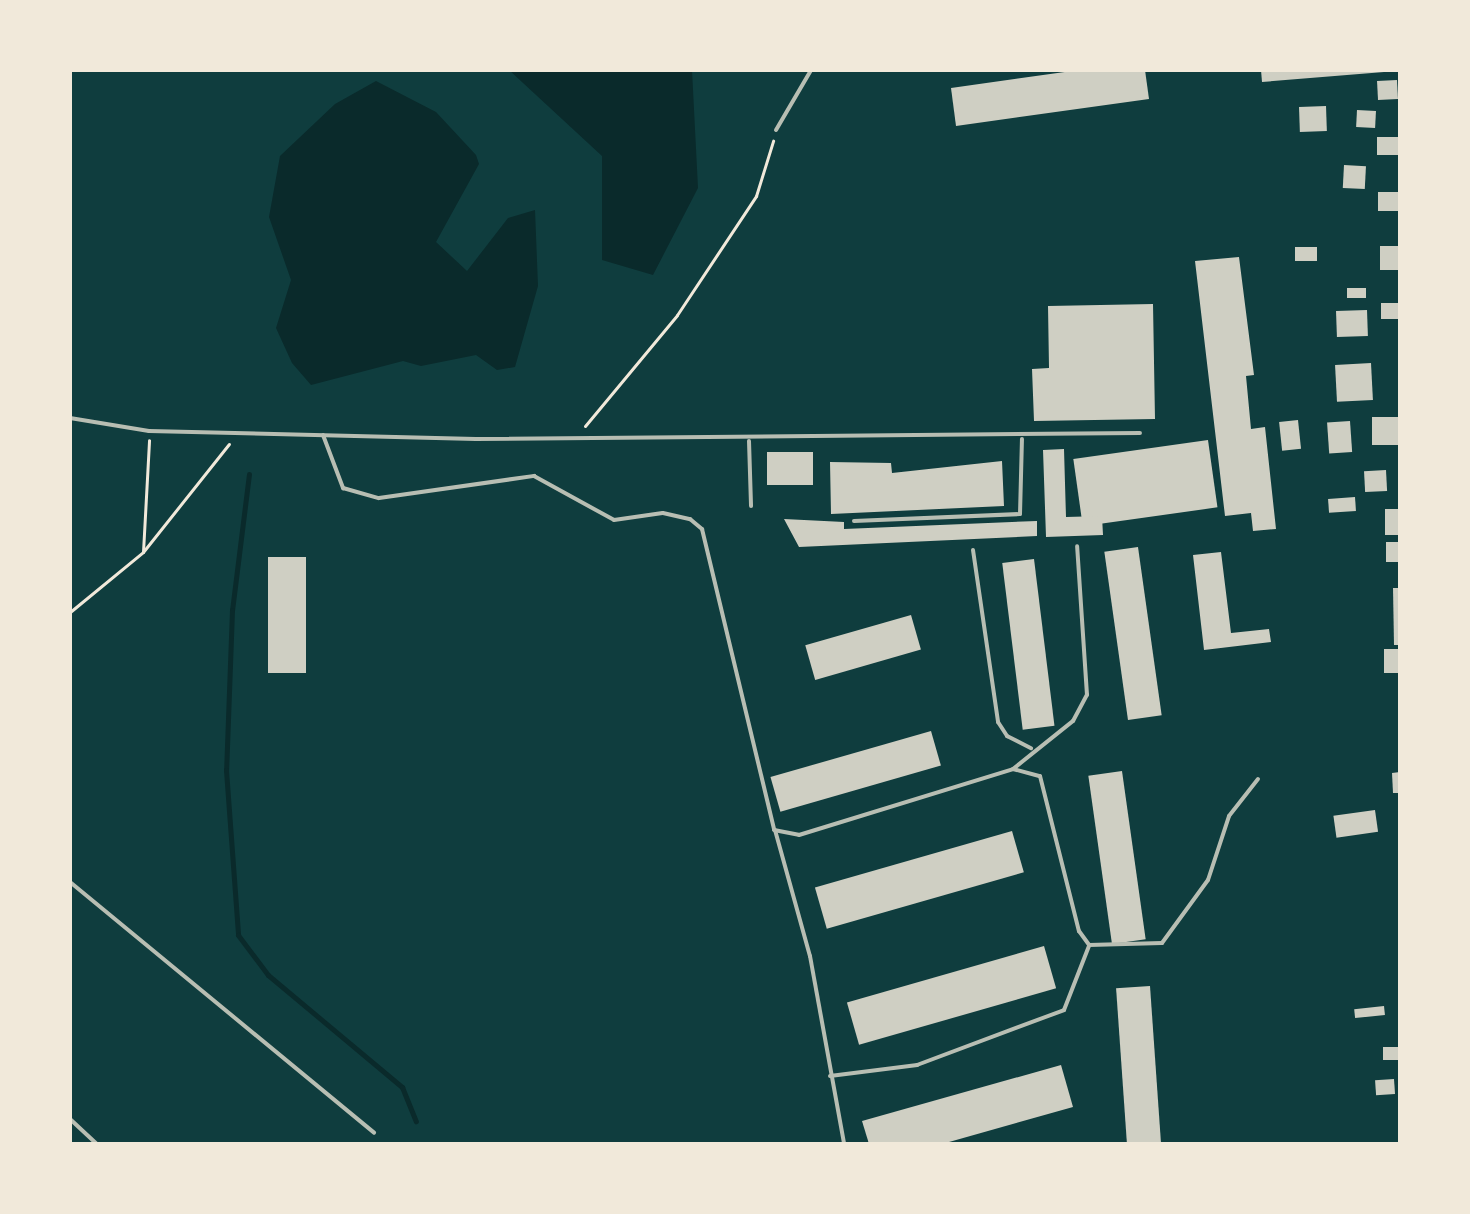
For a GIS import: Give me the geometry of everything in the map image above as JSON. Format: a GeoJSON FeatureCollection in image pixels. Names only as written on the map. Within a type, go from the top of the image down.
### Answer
{"type":"FeatureCollection","features":[{"type":"Feature","properties":{"kind":"lane"},"geometry":{"type":"LineString","coordinates":[[776,130],[811,70]]}},
{"type":"Feature","properties":{"kind":"lane"},"geometry":{"type":"LineString","coordinates":[[70,418],[149,431],[749,441],[1022,439],[1140,433]]}},
{"type":"Feature","properties":{"kind":"lane"},"geometry":{"type":"LineString","coordinates":[[323,435],[343,488],[379,498],[534,476],[614,520],[663,513],[696,524],[774,830],[810,956],[844,1144]]}},
{"type":"Feature","properties":{"kind":"lane"},"geometry":{"type":"LineString","coordinates":[[854,521],[1020,514],[1022,439]]}},
{"type":"Feature","properties":{"kind":"lane"},"geometry":{"type":"LineString","coordinates":[[749,441],[751,506]]}},
{"type":"Feature","properties":{"kind":"lane"},"geometry":{"type":"LineString","coordinates":[[1013,769],[1031,748],[1073,721],[1087,695],[1077,546]]}},
{"type":"Feature","properties":{"kind":"lane"},"geometry":{"type":"LineString","coordinates":[[973,550],[998,722],[1007,736],[1031,748]]}},
{"type":"Feature","properties":{"kind":"lane"},"geometry":{"type":"LineString","coordinates":[[774,830],[799,835],[1013,769],[1040,776],[1079,931],[1089,945]]}},
{"type":"Feature","properties":{"kind":"lane"},"geometry":{"type":"LineString","coordinates":[[1089,945],[1162,943],[1208,880],[1229,816],[1258,779]]}},
{"type":"Feature","properties":{"kind":"lane"},"geometry":{"type":"LineString","coordinates":[[70,882],[374,1133]]}},
{"type":"Feature","properties":{"kind":"lane"},"geometry":{"type":"LineString","coordinates":[[830,1076],[917,1065],[1064,1010],[1089,945]]}},
{"type":"Feature","properties":{"kind":"lane"},"geometry":{"type":"LineString","coordinates":[[70,1119],[97,1144]]}},
{"type":"Feature","properties":{"kind":"path"},"geometry":{"type":"LineString","coordinates":[[575,438],[677,315],[756,196],[776,130]]}},
{"type":"Feature","properties":{"kind":"path"},"geometry":{"type":"LineString","coordinates":[[143,552],[149,431]]}},
{"type":"Feature","properties":{"kind":"path"},"geometry":{"type":"LineString","coordinates":[[70,612],[143,552],[238,433]]}},
{"type":"Feature","properties":{"kind":"water"},"geometry":{"type":"Polygon","coordinates":[[[509,70],[692,70],[698,188],[653,275],[602,260],[602,156],[509,70]]]}},
{"type":"Feature","properties":{"kind":"water"},"geometry":{"type":"Polygon","coordinates":[[[376,81],[436,112],[476,155],[479,164],[436,242],[467,271],[508,218],[535,210],[538,286],[515,367],[497,370],[476,355],[421,366],[403,361],[311,385],[292,363],[276,328],[291,280],[269,217],[280,156],[335,104],[376,81]]]}},
{"type":"Feature","properties":{"kind":"building"},"geometry":{"type":"Polygon","coordinates":[[[1079,70],[1145,70],[1149,99],[956,126],[951,88],[1079,70]]]}},
{"type":"Feature","properties":{"kind":"building"},"geometry":{"type":"Polygon","coordinates":[[[1261,70],[1384,70],[1384,72],[1262,82],[1261,70]]]}},
{"type":"Feature","properties":{"kind":"building"},"geometry":{"type":"Polygon","coordinates":[[[1397,80],[1398,99],[1378,100],[1377,81],[1397,80]]]}},
{"type":"Feature","properties":{"kind":"building"},"geometry":{"type":"Polygon","coordinates":[[[1326,106],[1327,131],[1300,132],[1299,107],[1326,106]]]}},
{"type":"Feature","properties":{"kind":"building"},"geometry":{"type":"Polygon","coordinates":[[[1357,110],[1376,111],[1375,128],[1356,127],[1357,110]]]}},
{"type":"Feature","properties":{"kind":"building"},"geometry":{"type":"Polygon","coordinates":[[[1377,137],[1400,137],[1400,155],[1377,155],[1377,137]]]}},
{"type":"Feature","properties":{"kind":"building"},"geometry":{"type":"Polygon","coordinates":[[[1344,165],[1366,166],[1365,189],[1343,188],[1344,165]]]}},
{"type":"Feature","properties":{"kind":"building"},"geometry":{"type":"Polygon","coordinates":[[[1378,192],[1398,192],[1398,211],[1378,211],[1378,192]]]}},
{"type":"Feature","properties":{"kind":"building"},"geometry":{"type":"Polygon","coordinates":[[[1380,246],[1400,246],[1400,270],[1380,270],[1380,246]]]}},
{"type":"Feature","properties":{"kind":"building"},"geometry":{"type":"Polygon","coordinates":[[[1295,247],[1317,247],[1317,261],[1295,261],[1295,247]]]}},
{"type":"Feature","properties":{"kind":"building"},"geometry":{"type":"Polygon","coordinates":[[[1239,257],[1254,375],[1246,376],[1251,429],[1265,427],[1276,529],[1253,531],[1251,513],[1225,516],[1195,261],[1239,257]]]}},
{"type":"Feature","properties":{"kind":"building"},"geometry":{"type":"Polygon","coordinates":[[[1347,288],[1366,288],[1366,298],[1347,298],[1347,288]]]}},
{"type":"Feature","properties":{"kind":"building"},"geometry":{"type":"Polygon","coordinates":[[[1381,303],[1399,303],[1399,319],[1381,319],[1381,303]]]}},
{"type":"Feature","properties":{"kind":"building"},"geometry":{"type":"Polygon","coordinates":[[[1153,304],[1155,419],[1034,421],[1032,369],[1049,368],[1048,306],[1153,304]]]}},
{"type":"Feature","properties":{"kind":"building"},"geometry":{"type":"Polygon","coordinates":[[[1367,310],[1368,336],[1337,337],[1336,311],[1367,310]]]}},
{"type":"Feature","properties":{"kind":"building"},"geometry":{"type":"Polygon","coordinates":[[[1371,363],[1373,400],[1337,402],[1335,365],[1371,363]]]}},
{"type":"Feature","properties":{"kind":"building"},"geometry":{"type":"Polygon","coordinates":[[[1372,417],[1398,417],[1398,445],[1372,445],[1372,417]]]}},
{"type":"Feature","properties":{"kind":"building"},"geometry":{"type":"Polygon","coordinates":[[[1298,420],[1301,449],[1282,451],[1279,422],[1298,420]]]}},
{"type":"Feature","properties":{"kind":"building"},"geometry":{"type":"Polygon","coordinates":[[[1350,421],[1352,452],[1329,454],[1327,423],[1350,421]]]}},
{"type":"Feature","properties":{"kind":"building"},"geometry":{"type":"Polygon","coordinates":[[[1208,440],[1217,507],[1083,526],[1073,459],[1208,440]]]}},
{"type":"Feature","properties":{"kind":"building"},"geometry":{"type":"Polygon","coordinates":[[[1064,449],[1066,517],[1102,516],[1103,535],[1046,537],[1043,450],[1064,449]]]}},
{"type":"Feature","properties":{"kind":"building"},"geometry":{"type":"Polygon","coordinates":[[[767,452],[813,452],[813,485],[767,485],[767,452]]]}},
{"type":"Feature","properties":{"kind":"building"},"geometry":{"type":"Polygon","coordinates":[[[1002,461],[1004,506],[831,514],[830,462],[891,463],[892,473],[1002,461]]]}},
{"type":"Feature","properties":{"kind":"building"},"geometry":{"type":"Polygon","coordinates":[[[1386,470],[1387,491],[1365,492],[1364,471],[1386,470]]]}},
{"type":"Feature","properties":{"kind":"building"},"geometry":{"type":"Polygon","coordinates":[[[1355,497],[1356,511],[1329,513],[1328,499],[1355,497]]]}},
{"type":"Feature","properties":{"kind":"building"},"geometry":{"type":"Polygon","coordinates":[[[1385,509],[1400,509],[1400,535],[1385,535],[1385,509]]]}},
{"type":"Feature","properties":{"kind":"building"},"geometry":{"type":"Polygon","coordinates":[[[784,519],[844,522],[844,529],[1037,521],[1037,536],[799,547],[784,519]]]}},
{"type":"Feature","properties":{"kind":"building"},"geometry":{"type":"Polygon","coordinates":[[[1386,542],[1400,542],[1400,562],[1386,562],[1386,542]]]}},
{"type":"Feature","properties":{"kind":"building"},"geometry":{"type":"Polygon","coordinates":[[[1138,547],[1162,715],[1128,720],[1104,552],[1138,547]]]}},
{"type":"Feature","properties":{"kind":"building"},"geometry":{"type":"Polygon","coordinates":[[[1221,552],[1231,633],[1269,629],[1271,642],[1204,650],[1193,555],[1221,552]]]}},
{"type":"Feature","properties":{"kind":"building"},"geometry":{"type":"Polygon","coordinates":[[[268,557],[306,557],[306,673],[268,673],[268,557]]]}},
{"type":"Feature","properties":{"kind":"building"},"geometry":{"type":"Polygon","coordinates":[[[1034,559],[1054,726],[1023,730],[1002,563],[1034,559]]]}},
{"type":"Feature","properties":{"kind":"building"},"geometry":{"type":"Polygon","coordinates":[[[1393,588],[1400,588],[1400,645],[1394,645],[1393,588]]]}},
{"type":"Feature","properties":{"kind":"building"},"geometry":{"type":"Polygon","coordinates":[[[911,615],[921,650],[815,680],[805,645],[911,615]]]}},
{"type":"Feature","properties":{"kind":"building"},"geometry":{"type":"Polygon","coordinates":[[[1384,649],[1400,649],[1400,673],[1384,673],[1384,649]]]}},
{"type":"Feature","properties":{"kind":"building"},"geometry":{"type":"Polygon","coordinates":[[[931,731],[941,766],[780,812],[770,777],[931,731]]]}},
{"type":"Feature","properties":{"kind":"building"},"geometry":{"type":"Polygon","coordinates":[[[1122,771],[1146,939],[1112,944],[1088,776],[1122,771]]]}},
{"type":"Feature","properties":{"kind":"building"},"geometry":{"type":"Polygon","coordinates":[[[1400,772],[1400,793],[1393,793],[1392,773],[1400,772]]]}},
{"type":"Feature","properties":{"kind":"building"},"geometry":{"type":"Polygon","coordinates":[[[1375,810],[1378,832],[1336,838],[1333,816],[1375,810]]]}},
{"type":"Feature","properties":{"kind":"building"},"geometry":{"type":"Polygon","coordinates":[[[1012,831],[1024,872],[827,929],[815,888],[1012,831]]]}},
{"type":"Feature","properties":{"kind":"building"},"geometry":{"type":"Polygon","coordinates":[[[1044,946],[1056,988],[859,1045],[847,1003],[1044,946]]]}},
{"type":"Feature","properties":{"kind":"building"},"geometry":{"type":"Polygon","coordinates":[[[1150,986],[1161,1144],[1127,1144],[1116,988],[1150,986]]]}},
{"type":"Feature","properties":{"kind":"building"},"geometry":{"type":"Polygon","coordinates":[[[1384,1006],[1385,1015],[1355,1018],[1354,1009],[1384,1006]]]}},
{"type":"Feature","properties":{"kind":"building"},"geometry":{"type":"Polygon","coordinates":[[[1383,1047],[1400,1047],[1400,1060],[1383,1060],[1383,1047]]]}},
{"type":"Feature","properties":{"kind":"building"},"geometry":{"type":"Polygon","coordinates":[[[1061,1065],[1073,1107],[942,1144],[869,1144],[862,1121],[1061,1065]]]}},
{"type":"Feature","properties":{"kind":"building"},"geometry":{"type":"Polygon","coordinates":[[[1394,1079],[1395,1094],[1376,1095],[1375,1080],[1394,1079]]]}},
{"type":"Feature","properties":{"kind":"waterway"},"geometry":{"type":"LineString","coordinates":[[249,474],[232,610],[226,770],[238,935],[268,975],[402,1087],[416,1121]]}}]}
